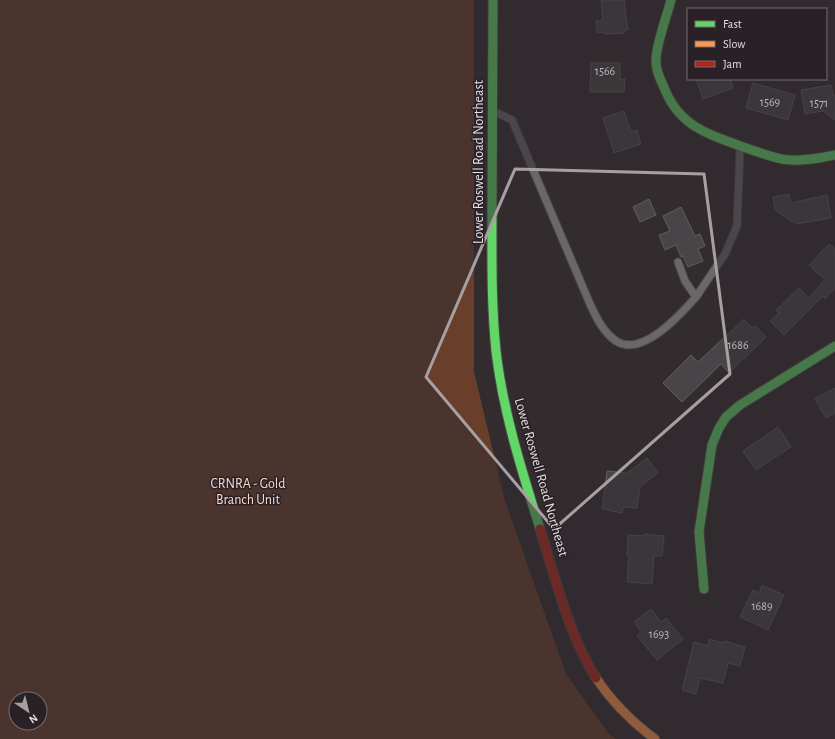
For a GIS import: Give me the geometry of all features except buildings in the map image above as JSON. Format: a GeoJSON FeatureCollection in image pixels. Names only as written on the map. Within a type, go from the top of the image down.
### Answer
{"type":"FeatureCollection","features":[{"type":"Feature","properties":{"kind":"street","name":"Lower Roswell Road Northeast"},"geometry":{"type":"LineString","coordinates":[[493,0],[491,268],[492,308],[499,372],[516,448],[565,607],[583,654],[594,675],[615,703],[629,718],[655,739]]}},
{"type":"Feature","properties":{"kind":"street"},"geometry":{"type":"LineString","coordinates":[[671,0],[659,44],[656,62],[667,97],[674,108],[686,120],[703,132],[774,158],[811,160],[835,156]]}},
{"type":"Feature","properties":{"kind":"street"},"geometry":{"type":"LineString","coordinates":[[704,589],[699,532],[712,445],[719,428],[726,417],[740,405],[835,346]]}},
{"type":"Feature","properties":{"kind":"lane"},"geometry":{"type":"LineString","coordinates":[[493,111],[512,120],[598,321],[606,332],[616,341],[624,345],[633,345],[646,340],[677,319],[696,297],[725,254],[737,226],[740,146]]}},
{"type":"Feature","properties":{"kind":"lane"},"geometry":{"type":"LineString","coordinates":[[678,262],[685,281],[696,297]]}},
{"type":"Feature","properties":{"kind":"highlighted area"},"geometry":{"type":"Polygon","coordinates":[[[515,169],[704,174],[730,374],[554,529],[426,377],[515,169]]]}},
{"type":"Feature","properties":{"kind":"green space","name":"CRNRA - Gold Branch Unit"},"geometry":{"type":"Polygon","coordinates":[[[0,0],[474,0],[474,372],[505,501],[566,674],[609,734],[616,739],[0,739],[0,0]]]}},
{"type":"Feature","properties":{"kind":"traffic: fast"},"geometry":{"type":"LineString","coordinates":[[493,0],[492,260],[493,314],[496,351],[508,419],[540,529]]}},
{"type":"Feature","properties":{"kind":"traffic: fast"},"geometry":{"type":"LineString","coordinates":[[671,0],[657,48],[656,65],[659,77],[669,99],[685,119],[705,132],[743,147],[778,158],[802,160],[835,155]]}},
{"type":"Feature","properties":{"kind":"traffic: fast"},"geometry":{"type":"LineString","coordinates":[[704,589],[699,532],[712,445],[719,428],[726,417],[740,405],[835,346]]}},
{"type":"Feature","properties":{"kind":"traffic: slow"},"geometry":{"type":"LineString","coordinates":[[596,678],[623,711],[638,726],[655,739]]}},
{"type":"Feature","properties":{"kind":"traffic: jam"},"geometry":{"type":"LineString","coordinates":[[540,529],[570,625],[586,662],[596,678]]}}]}
